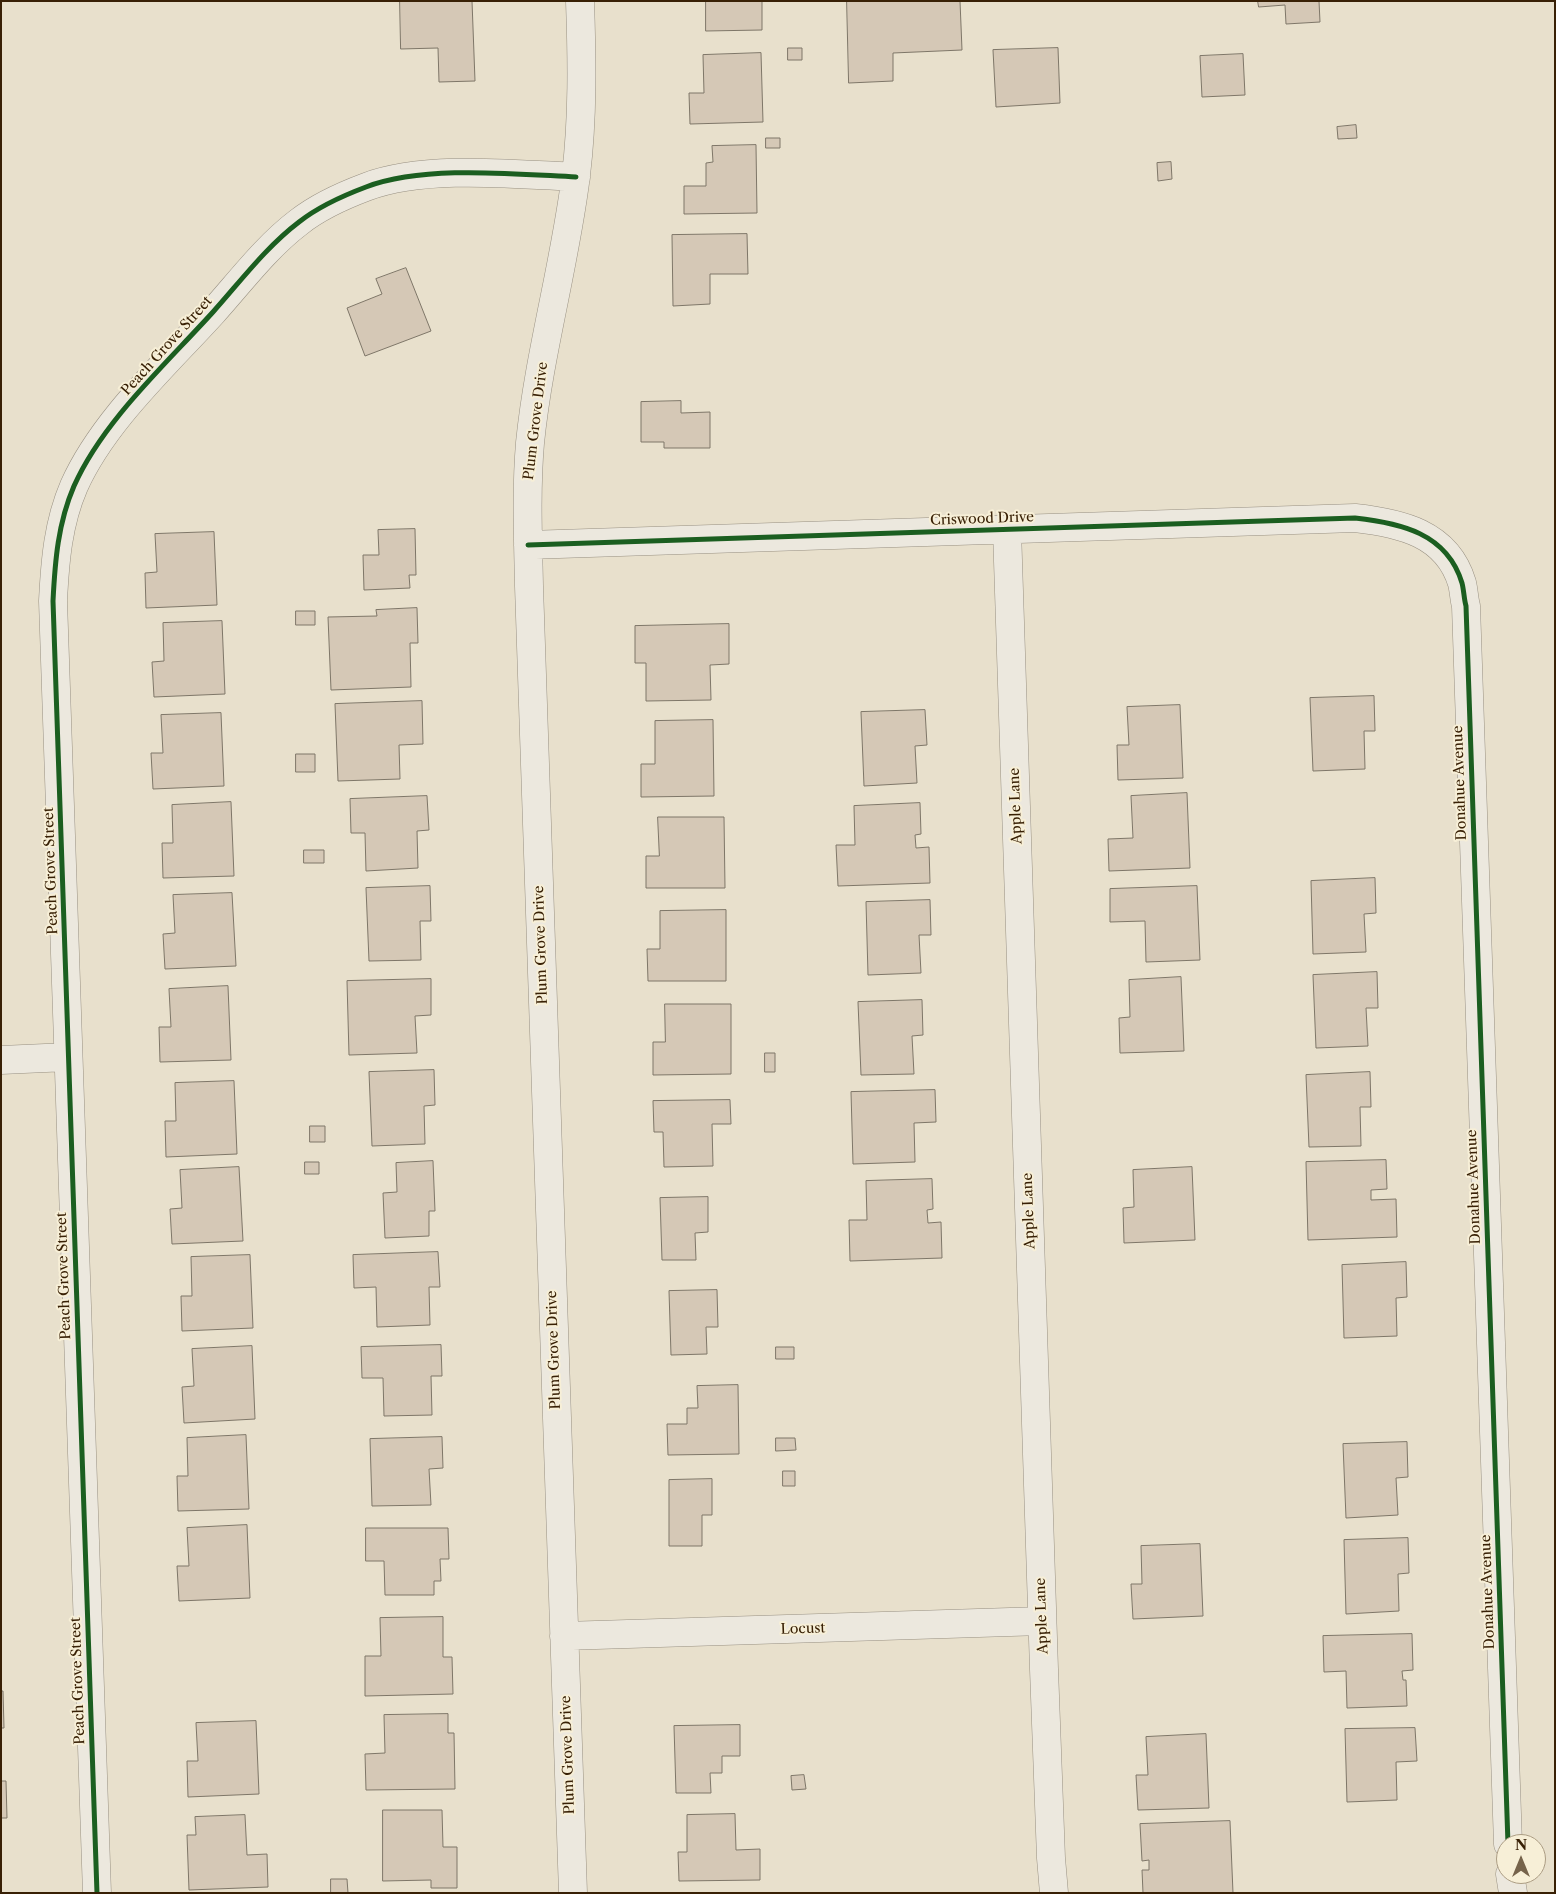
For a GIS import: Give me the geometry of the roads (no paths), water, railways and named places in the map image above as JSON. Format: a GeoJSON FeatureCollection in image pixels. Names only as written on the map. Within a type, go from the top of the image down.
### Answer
{"type":"FeatureCollection","features":[{"type":"Feature","properties":{"kind":"street","name":"Plum Grove Drive"},"geometry":{"type":"LineString","coordinates":[[573,1893],[528,545],[528,488],[530,442],[576,177],[582,89],[580,1]]}},
{"type":"Feature","properties":{"kind":"street","name":"Peach Grove Street"},"geometry":{"type":"LineString","coordinates":[[97,1893],[53,601],[54,572],[60,526],[74,486],[95,448],[122,412],[269,250],[298,222],[327,204],[367,187],[409,177],[455,174],[576,177]]}},
{"type":"Feature","properties":{"kind":"street","name":"Criswood Drive"},"geometry":{"type":"LineString","coordinates":[[528,545],[1355,518],[1379,521],[1408,528],[1432,540]]}},
{"type":"Feature","properties":{"kind":"street","name":"Apple Lane"},"geometry":{"type":"LineString","coordinates":[[1007,530],[1050,1858],[1054,1893]]}},
{"type":"Feature","properties":{"kind":"street","name":"Donahue Avenue"},"geometry":{"type":"LineString","coordinates":[[1432,540],[1450,558],[1462,583],[1466,606],[1508,1834]]}},
{"type":"Feature","properties":{"kind":"street"},"geometry":{"type":"LineString","coordinates":[[1,1060],[68,1057]]}},
{"type":"Feature","properties":{"kind":"street","name":"Locust"},"geometry":{"type":"LineString","coordinates":[[564,1636],[1042,1622]]}}]}
